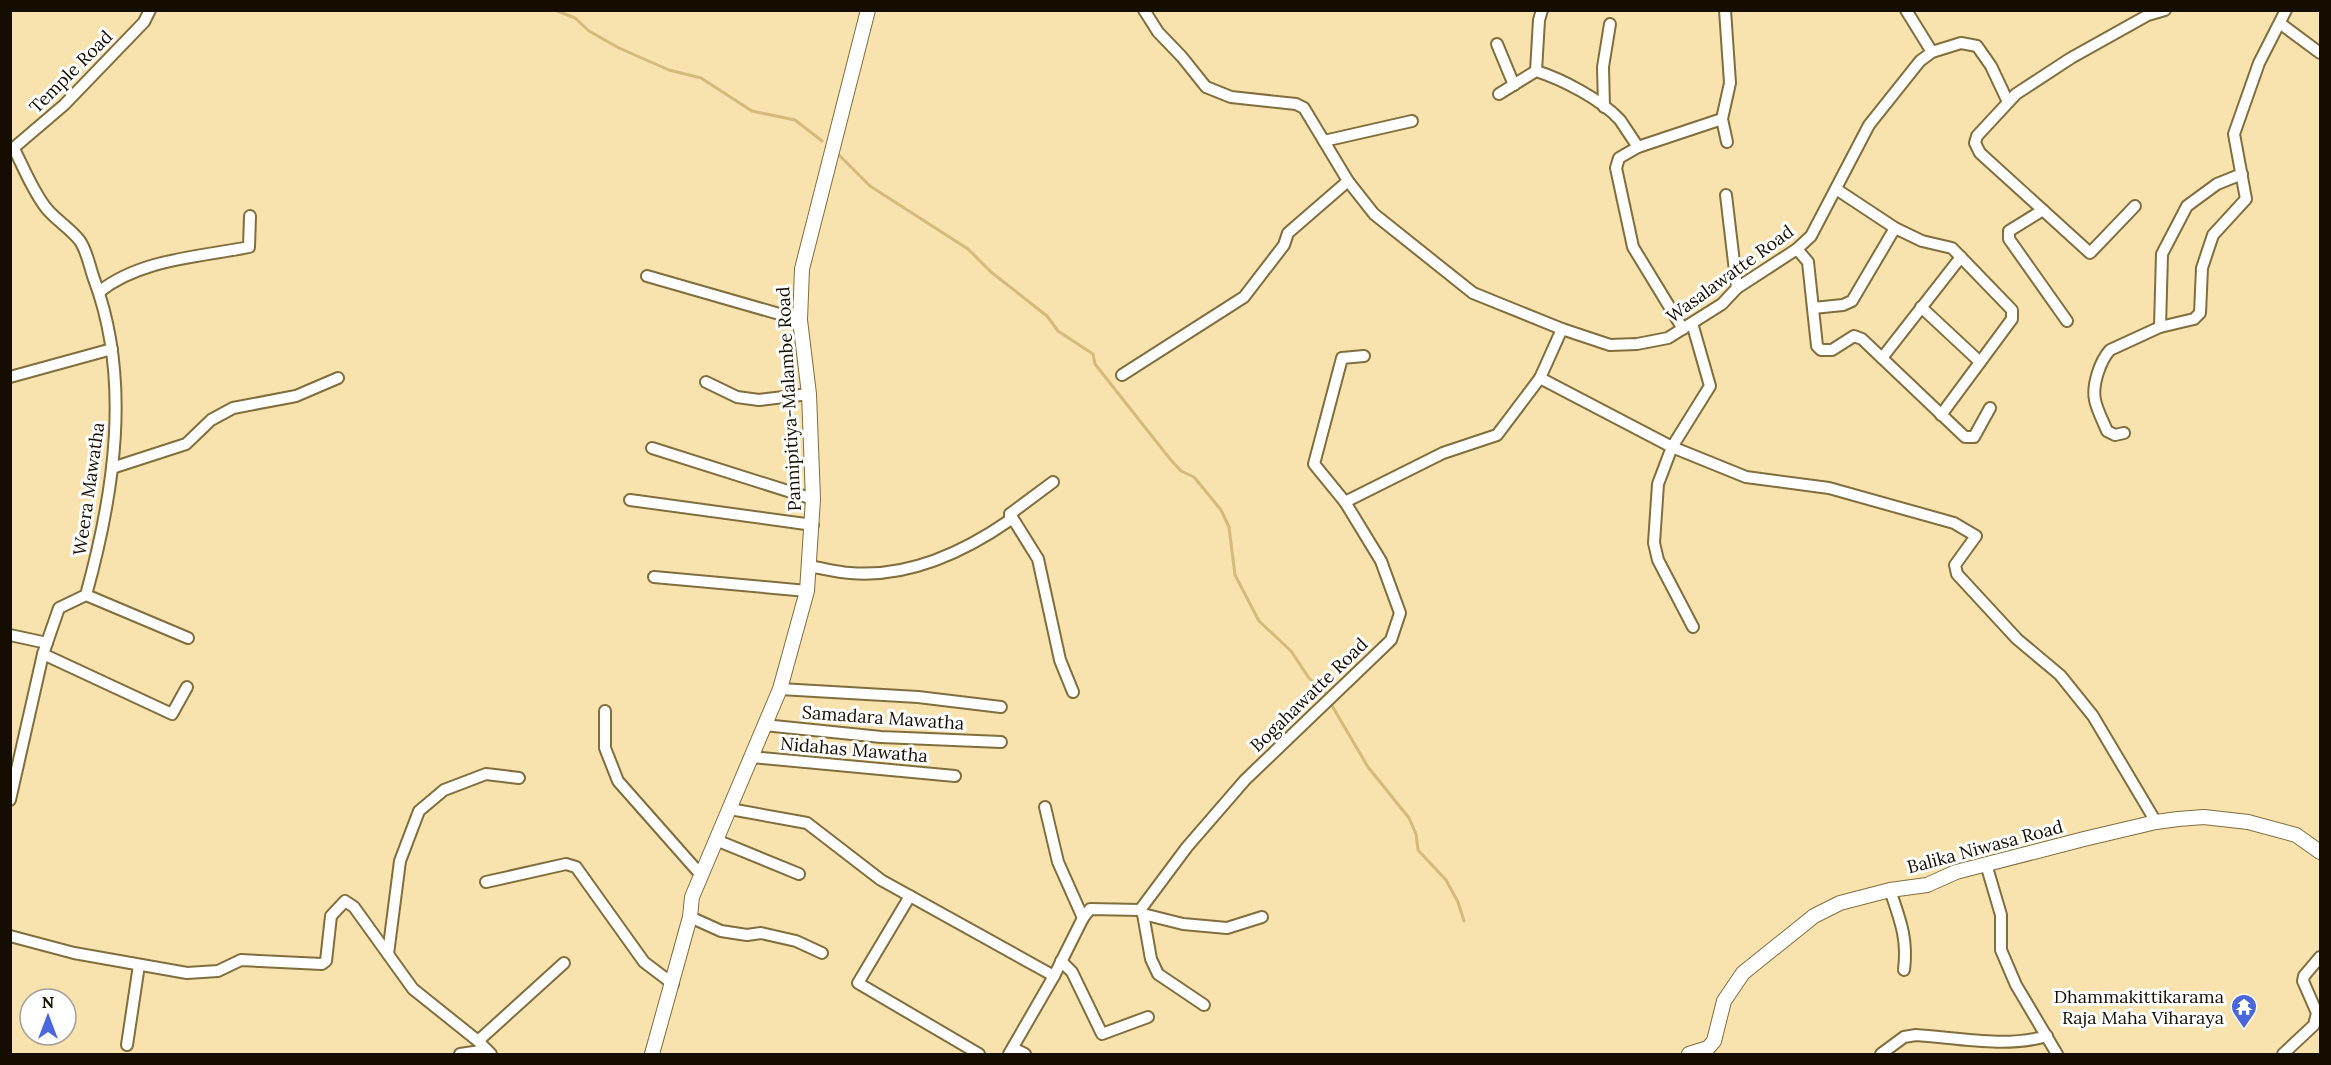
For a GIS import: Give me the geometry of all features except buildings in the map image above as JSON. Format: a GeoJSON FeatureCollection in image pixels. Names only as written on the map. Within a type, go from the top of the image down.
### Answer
{"type":"FeatureCollection","features":[{"type":"Feature","properties":{"kind":"street","name":"Temple Road"},"geometry":{"type":"LineString","coordinates":[[12,150],[64,105],[144,22],[150,10]]}},
{"type":"Feature","properties":{"kind":"street","name":"Pannipitiya-Malambe Road"},"geometry":{"type":"LineString","coordinates":[[652,1054],[690,917],[692,897],[780,689],[807,591],[813,499],[809,394],[800,320],[802,269],[868,10]]}},
{"type":"Feature","properties":{"kind":"street"},"geometry":{"type":"LineString","coordinates":[[1144,10],[1158,32],[1206,87],[1231,97],[1304,108],[1348,181],[1374,214],[1473,293],[1562,329],[1540,378],[1497,435],[1443,453],[1345,502]]}},
{"type":"Feature","properties":{"kind":"street"},"geometry":{"type":"LineString","coordinates":[[1536,71],[1539,20],[1542,10]]}},
{"type":"Feature","properties":{"kind":"street"},"geometry":{"type":"LineString","coordinates":[[1725,10],[1730,83],[1722,119],[1727,141]]}},
{"type":"Feature","properties":{"kind":"street"},"geometry":{"type":"LineString","coordinates":[[1906,10],[1932,52],[1961,43],[1977,46],[1991,66],[2008,102]]}},
{"type":"Feature","properties":{"kind":"street"},"geometry":{"type":"LineString","coordinates":[[2134,206],[2090,253],[1980,153],[1974,143],[1977,136],[2016,94],[2071,58],[2148,15],[2164,10]]}},
{"type":"Feature","properties":{"kind":"street"},"geometry":{"type":"LineString","coordinates":[[2124,433],[2115,435],[2107,431],[2094,399],[2096,382],[2104,357],[2110,350],[2160,327],[2194,319],[2200,313],[2202,268],[2213,235],[2246,199],[2234,134],[2259,63],[2281,24],[2286,10]]}},
{"type":"Feature","properties":{"kind":"street"},"geometry":{"type":"LineString","coordinates":[[1604,107],[1603,67],[1610,24]]}},
{"type":"Feature","properties":{"kind":"street"},"geometry":{"type":"LineString","coordinates":[[2281,24],[2320,52]]}},
{"type":"Feature","properties":{"kind":"street"},"geometry":{"type":"LineString","coordinates":[[1497,44],[1514,85]]}},
{"type":"Feature","properties":{"kind":"street","name":"Wasalawatte Road"},"geometry":{"type":"LineString","coordinates":[[1562,329],[1610,345],[1637,344],[1668,338],[1722,304],[1737,288],[1797,249],[1811,236],[1869,125],[1920,61],[1932,52]]}},
{"type":"Feature","properties":{"kind":"street"},"geometry":{"type":"LineString","coordinates":[[1499,94],[1536,71],[1556,77],[1619,119],[1638,147]]}},
{"type":"Feature","properties":{"kind":"street"},"geometry":{"type":"LineString","coordinates":[[1693,627],[1658,560],[1654,543],[1658,484],[1672,447],[1710,386],[1688,326],[1634,247],[1616,168],[1619,158],[1638,147],[1722,119]]}},
{"type":"Feature","properties":{"kind":"street"},"geometry":{"type":"LineString","coordinates":[[1324,141],[1412,122]]}},
{"type":"Feature","properties":{"kind":"street","name":"Weera Mawatha"},"geometry":{"type":"LineString","coordinates":[[12,150],[46,208],[80,241],[99,292],[112,349],[116,410],[112,468],[98,554],[86,595]]}},
{"type":"Feature","properties":{"kind":"street"},"geometry":{"type":"LineString","coordinates":[[2160,327],[2162,254],[2187,206],[2217,184],[2242,174]]}},
{"type":"Feature","properties":{"kind":"street"},"geometry":{"type":"LineString","coordinates":[[1122,375],[1244,297],[1284,245],[1288,233],[1348,181]]}},
{"type":"Feature","properties":{"kind":"street"},"geometry":{"type":"LineString","coordinates":[[1836,189],[1895,228],[1922,242],[1952,248],[2012,310],[2012,319],[1941,415]]}},
{"type":"Feature","properties":{"kind":"street"},"geometry":{"type":"LineString","coordinates":[[1726,195],[1737,288]]}},
{"type":"Feature","properties":{"kind":"street"},"geometry":{"type":"LineString","coordinates":[[2043,210],[2009,231],[2009,239],[2067,321]]}},
{"type":"Feature","properties":{"kind":"street"},"geometry":{"type":"LineString","coordinates":[[99,292],[114,280],[151,265],[249,247],[250,216]]}},
{"type":"Feature","properties":{"kind":"street"},"geometry":{"type":"LineString","coordinates":[[1813,308],[1843,305],[1852,301],[1895,228]]}},
{"type":"Feature","properties":{"kind":"street"},"geometry":{"type":"LineString","coordinates":[[1797,249],[1808,262],[1817,346],[1821,350],[1832,350],[1854,336],[1862,339],[1965,437],[1974,437],[1990,408]]}},
{"type":"Feature","properties":{"kind":"street"},"geometry":{"type":"LineString","coordinates":[[1882,358],[1961,257]]}},
{"type":"Feature","properties":{"kind":"street"},"geometry":{"type":"LineString","coordinates":[[647,276],[800,320]]}},
{"type":"Feature","properties":{"kind":"street"},"geometry":{"type":"LineString","coordinates":[[1921,307],[1980,362]]}},
{"type":"Feature","properties":{"kind":"street"},"geometry":{"type":"LineString","coordinates":[[10,377],[112,349]]}},
{"type":"Feature","properties":{"kind":"street","name":"Bogahawatte Road"},"geometry":{"type":"LineString","coordinates":[[1142,912],[1186,847],[1245,780],[1391,640],[1400,613],[1381,561],[1345,502],[1314,464],[1342,358],[1364,356]]}},
{"type":"Feature","properties":{"kind":"street"},"geometry":{"type":"LineString","coordinates":[[112,468],[186,444],[211,420],[233,408],[296,396],[338,378]]}},
{"type":"Feature","properties":{"kind":"street"},"geometry":{"type":"LineString","coordinates":[[1540,378],[1672,447],[1746,477],[1829,488],[1954,523],[1976,536],[1955,565],[1957,574],[2017,639],[2060,675],[2093,716],[2156,822]]}},
{"type":"Feature","properties":{"kind":"street"},"geometry":{"type":"LineString","coordinates":[[706,382],[737,397],[759,400],[809,394]]}},
{"type":"Feature","properties":{"kind":"street"},"geometry":{"type":"LineString","coordinates":[[652,448],[813,499]]}},
{"type":"Feature","properties":{"kind":"street"},"geometry":{"type":"LineString","coordinates":[[1010,514],[1053,482]]}},
{"type":"Feature","properties":{"kind":"street"},"geometry":{"type":"LineString","coordinates":[[630,500],[813,525]]}},
{"type":"Feature","properties":{"kind":"street"},"geometry":{"type":"LineString","coordinates":[[808,566],[851,573],[894,572],[935,562],[997,530],[1011,520],[1010,514]]}},
{"type":"Feature","properties":{"kind":"street"},"geometry":{"type":"LineString","coordinates":[[1010,514],[1038,559],[1060,660],[1073,692]]}},
{"type":"Feature","properties":{"kind":"street"},"geometry":{"type":"LineString","coordinates":[[654,576],[807,591]]}},
{"type":"Feature","properties":{"kind":"street"},"geometry":{"type":"LineString","coordinates":[[10,800],[43,654],[59,608],[86,595],[189,638]]}},
{"type":"Feature","properties":{"kind":"street"},"geometry":{"type":"LineString","coordinates":[[10,635],[47,643]]}},
{"type":"Feature","properties":{"kind":"street"},"geometry":{"type":"LineString","coordinates":[[43,654],[172,714],[187,687]]}},
{"type":"Feature","properties":{"kind":"street"},"geometry":{"type":"LineString","coordinates":[[780,689],[918,697],[1001,707]]}},
{"type":"Feature","properties":{"kind":"street"},"geometry":{"type":"LineString","coordinates":[[605,711],[605,748],[618,781],[701,874]]}},
{"type":"Feature","properties":{"kind":"street","name":"Samadara Mawatha"},"geometry":{"type":"LineString","coordinates":[[764,725],[881,737],[1001,742]]}},
{"type":"Feature","properties":{"kind":"street","name":"Nidahas Mawatha"},"geometry":{"type":"LineString","coordinates":[[751,757],[955,776]]}},
{"type":"Feature","properties":{"kind":"street"},"geometry":{"type":"LineString","coordinates":[[388,954],[400,861],[419,811],[444,790],[486,774],[519,778]]}},
{"type":"Feature","properties":{"kind":"street"},"geometry":{"type":"LineString","coordinates":[[1046,807],[1058,862],[1083,918]]}},
{"type":"Feature","properties":{"kind":"street"},"geometry":{"type":"LineString","coordinates":[[730,809],[807,823],[881,880],[1054,976]]}},
{"type":"Feature","properties":{"kind":"street","name":"Balika Niwasa Road"},"geometry":{"type":"LineString","coordinates":[[1689,1054],[1710,1051],[1717,1034],[1724,1001],[1743,973],[1814,916],[1840,903],[1890,890],[1927,885],[1956,872],[2156,822],[2204,817],[2237,820],[2296,835],[2320,852]]}},
{"type":"Feature","properties":{"kind":"street"},"geometry":{"type":"LineString","coordinates":[[716,840],[799,874]]}},
{"type":"Feature","properties":{"kind":"street"},"geometry":{"type":"LineString","coordinates":[[486,882],[566,864],[576,867],[644,962],[672,984]]}},
{"type":"Feature","properties":{"kind":"street"},"geometry":{"type":"LineString","coordinates":[[1986,864],[2001,915],[2001,950],[2016,985],[2057,1054]]}},
{"type":"Feature","properties":{"kind":"street"},"geometry":{"type":"LineString","coordinates":[[1890,890],[1905,933],[1907,949],[1904,970]]}},
{"type":"Feature","properties":{"kind":"street"},"geometry":{"type":"LineString","coordinates":[[910,896],[858,983],[979,1054]]}},
{"type":"Feature","properties":{"kind":"street"},"geometry":{"type":"LineString","coordinates":[[10,936],[74,953],[187,973],[218,971],[241,960],[321,964],[326,961],[331,916],[345,901],[354,907],[413,989],[489,1052]]}},
{"type":"Feature","properties":{"kind":"street"},"geometry":{"type":"LineString","coordinates":[[1025,1054],[1011,1051],[1090,909],[1142,912],[1183,924],[1227,928],[1262,917]]}},
{"type":"Feature","properties":{"kind":"street"},"geometry":{"type":"LineString","coordinates":[[1142,912],[1151,959],[1158,974],[1204,1005]]}},
{"type":"Feature","properties":{"kind":"street"},"geometry":{"type":"LineString","coordinates":[[690,917],[722,931],[747,935],[761,933],[796,941],[822,953]]}},
{"type":"Feature","properties":{"kind":"street"},"geometry":{"type":"LineString","coordinates":[[2283,1054],[2314,1025],[2317,1013],[2303,981],[2304,976],[2320,957]]}},
{"type":"Feature","properties":{"kind":"street"},"geometry":{"type":"LineString","coordinates":[[1061,961],[1072,972],[1102,1034],[1148,1017]]}},
{"type":"Feature","properties":{"kind":"street"},"geometry":{"type":"LineString","coordinates":[[478,1041],[564,963]]}},
{"type":"Feature","properties":{"kind":"street"},"geometry":{"type":"LineString","coordinates":[[127,1045],[139,965]]}},
{"type":"Feature","properties":{"kind":"street"},"geometry":{"type":"LineString","coordinates":[[1881,1054],[1904,1037],[1916,1035],[2002,1041],[2034,1040],[2047,1036]]}},
{"type":"Feature","properties":{"kind":"street"},"geometry":{"type":"LineString","coordinates":[[2002,1041],[2002,1054]]}},
{"type":"Feature","properties":{"kind":"street"},"geometry":{"type":"LineString","coordinates":[[460,1054],[489,1052]]}},
{"type":"Feature","properties":{"kind":"waterway"},"geometry":{"type":"LineString","coordinates":[[555,10],[575,18],[589,31],[619,48],[669,70],[701,78],[752,111],[795,120],[822,141]]}},
{"type":"Feature","properties":{"kind":"waterway"},"geometry":{"type":"LineString","coordinates":[[839,155],[870,186],[968,249],[991,272],[1047,316],[1058,331],[1093,354],[1095,364],[1170,459],[1181,471],[1194,477],[1221,510],[1229,527],[1235,575],[1259,621],[1291,651],[1309,678],[1325,693]]}},
{"type":"Feature","properties":{"kind":"waterway"},"geometry":{"type":"LineString","coordinates":[[1331,704],[1368,767],[1409,818],[1416,834],[1418,850],[1446,880],[1458,902],[1464,921]]}},
{"type":"Feature","properties":{"kind":"place","name":"Dhammakittikarama Raja Maha Viharaya"},"geometry":{"type":"Point","coordinates":[2244,1030]}}]}
